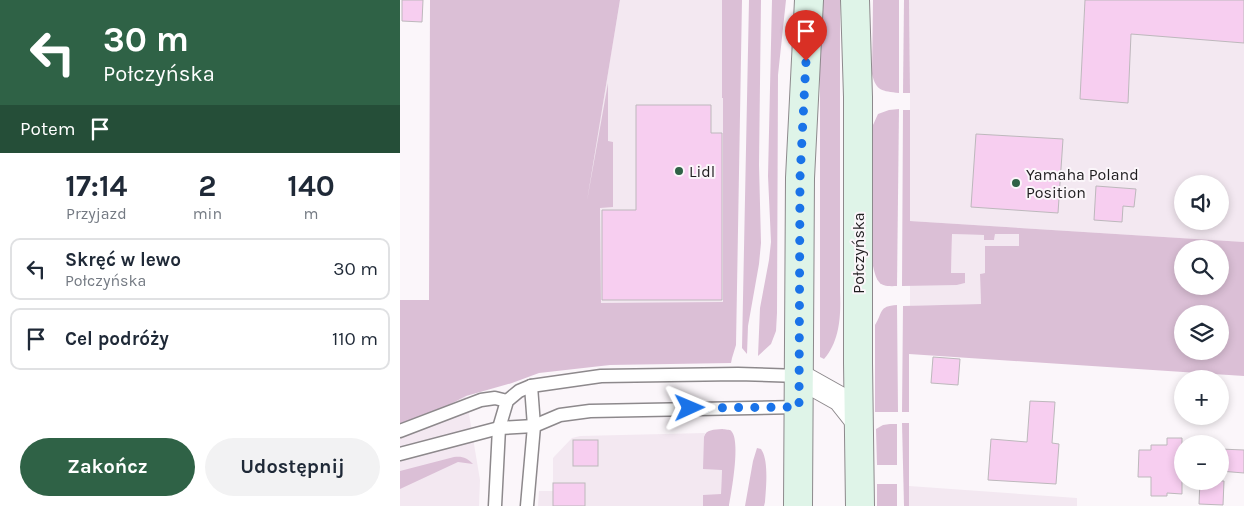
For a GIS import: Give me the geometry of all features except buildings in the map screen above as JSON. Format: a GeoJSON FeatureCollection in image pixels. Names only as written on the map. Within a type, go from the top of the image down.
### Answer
{"type":"FeatureCollection","features":[{"type":"Feature","properties":{"kind":"main road"},"geometry":{"type":"LineString","coordinates":[[798,505],[800,178],[809,0]]}},
{"type":"Feature","properties":{"kind":"main road","name":"Połczyńska"},"geometry":{"type":"LineString","coordinates":[[856,0],[860,506]]}},
{"type":"Feature","properties":{"kind":"street"},"geometry":{"type":"LineString","coordinates":[[799,407],[830,393],[858,363]]}},
{"type":"Feature","properties":{"kind":"street"},"geometry":{"type":"LineString","coordinates":[[799,376],[840,399],[859,422]]}},
{"type":"Feature","properties":{"kind":"lane"},"geometry":{"type":"LineString","coordinates":[[496,506],[499,428],[508,401],[519,390],[531,386],[601,376],[753,374],[799,376]]}},
{"type":"Feature","properties":{"kind":"lane"},"geometry":{"type":"LineString","coordinates":[[527,506],[534,426],[531,386]]}},
{"type":"Feature","properties":{"kind":"lane"},"geometry":{"type":"LineString","coordinates":[[400,431],[481,400],[495,398],[508,401]]}},
{"type":"Feature","properties":{"kind":"lane"},"geometry":{"type":"LineString","coordinates":[[400,454],[499,428],[534,426],[560,415],[590,411],[799,407]]}},
{"type":"Feature","properties":{"kind":"shaded area"},"geometry":{"type":"Polygon","coordinates":[[[430,0],[620,0],[587,201],[608,83],[608,141],[613,142],[613,207],[600,208],[601,303],[723,302],[722,0],[742,0],[736,345],[731,363],[610,365],[539,373],[466,396],[400,426],[400,300],[429,300],[430,0]]]}},
{"type":"Feature","properties":{"kind":"shaded area"},"geometry":{"type":"Polygon","coordinates":[[[620,0],[725,0],[724,350],[569,308],[620,0]]]}},
{"type":"Feature","properties":{"kind":"shaded area"},"geometry":{"type":"Polygon","coordinates":[[[749,0],[761,0],[759,165],[761,243],[748,326],[747,354],[742,348],[749,0]]]}},
{"type":"Feature","properties":{"kind":"shaded area"},"geometry":{"type":"Polygon","coordinates":[[[772,0],[786,0],[778,75],[777,313],[776,331],[771,344],[758,356],[760,308],[771,242],[768,176],[772,0]]]}},
{"type":"Feature","properties":{"kind":"shaded area"},"geometry":{"type":"Polygon","coordinates":[[[820,0],[840,0],[840,310],[836,336],[824,359],[820,357],[820,0]]]}},
{"type":"Feature","properties":{"kind":"shaded area"},"geometry":{"type":"Polygon","coordinates":[[[873,0],[899,0],[899,93],[888,92],[878,87],[872,74],[873,0]]]}},
{"type":"Feature","properties":{"kind":"shaded area"},"geometry":{"type":"Polygon","coordinates":[[[904,0],[909,0],[910,93],[903,93],[904,0]]]}},
{"type":"Feature","properties":{"kind":"shaded area"},"geometry":{"type":"Polygon","coordinates":[[[909,0],[1244,0],[1244,242],[910,221],[909,0]]]}},
{"type":"Feature","properties":{"kind":"shaded area"},"geometry":{"type":"Polygon","coordinates":[[[899,109],[897,286],[887,286],[878,281],[873,266],[873,125],[878,114],[899,109]]]}},
{"type":"Feature","properties":{"kind":"shaded area"},"geometry":{"type":"Polygon","coordinates":[[[903,110],[910,110],[910,221],[1212,240],[1174,240],[1174,295],[1229,295],[1229,241],[1244,242],[1244,376],[1229,375],[1229,370],[1174,371],[909,354],[909,412],[902,412],[903,306],[981,304],[980,274],[985,273],[985,246],[1019,246],[1019,234],[995,234],[994,240],[984,240],[984,235],[952,234],[951,273],[965,273],[965,283],[957,285],[902,286],[903,110]]]}},
{"type":"Feature","properties":{"kind":"shaded area"},"geometry":{"type":"Polygon","coordinates":[[[952,234],[984,235],[984,240],[994,240],[995,234],[1019,234],[1019,246],[985,273],[980,274],[981,304],[910,306],[910,285],[957,285],[965,283],[951,273],[952,234]]]}},
{"type":"Feature","properties":{"kind":"shaded area"},"geometry":{"type":"Polygon","coordinates":[[[897,305],[898,412],[875,412],[875,325],[884,309],[897,305]]]}},
{"type":"Feature","properties":{"kind":"shaded area"},"geometry":{"type":"Polygon","coordinates":[[[466,396],[480,480],[479,506],[400,506],[400,426],[466,396]]]}},
{"type":"Feature","properties":{"kind":"shaded area"},"geometry":{"type":"Polygon","coordinates":[[[902,423],[909,423],[909,506],[904,506],[902,423]]]}},
{"type":"Feature","properties":{"kind":"shaded area"},"geometry":{"type":"Polygon","coordinates":[[[890,424],[897,424],[897,465],[877,465],[876,429],[890,424]]]}},
{"type":"Feature","properties":{"kind":"shaded area"},"geometry":{"type":"Polygon","coordinates":[[[730,430],[735,443],[735,466],[729,506],[703,506],[703,495],[721,494],[722,470],[703,469],[704,437],[708,431],[730,430]]]}},
{"type":"Feature","properties":{"kind":"shaded area"},"geometry":{"type":"Polygon","coordinates":[[[705,433],[704,437],[722,469],[721,495],[704,495],[703,506],[538,506],[539,491],[553,491],[553,458],[572,438],[580,436],[705,433]]]}},
{"type":"Feature","properties":{"kind":"shaded area"},"geometry":{"type":"Polygon","coordinates":[[[757,448],[761,449],[765,460],[765,502],[764,506],[745,506],[753,461],[757,448]]]}},
{"type":"Feature","properties":{"kind":"shaded area"},"geometry":{"type":"Polygon","coordinates":[[[454,457],[465,458],[473,464],[458,462],[400,489],[400,471],[454,457]]]}},
{"type":"Feature","properties":{"kind":"shaded area"},"geometry":{"type":"Polygon","coordinates":[[[877,484],[897,484],[897,506],[877,506],[877,484]]]}},
{"type":"Feature","properties":{"kind":"shaded area"},"geometry":{"type":"Polygon","coordinates":[[[909,486],[1077,498],[1077,506],[909,506],[909,486]]]}},
{"type":"Feature","properties":{"kind":"place","name":"Lidl"},"geometry":{"type":"Point","coordinates":[679,171]}},
{"type":"Feature","properties":{"kind":"place","name":"Yamaha Poland Position"},"geometry":{"type":"Point","coordinates":[1016,183]}},
{"type":"Feature","properties":{"kind":"route"},"geometry":{"type":"LineString","coordinates":[[690,408],[799,407],[800,178],[806,61]]}}]}
